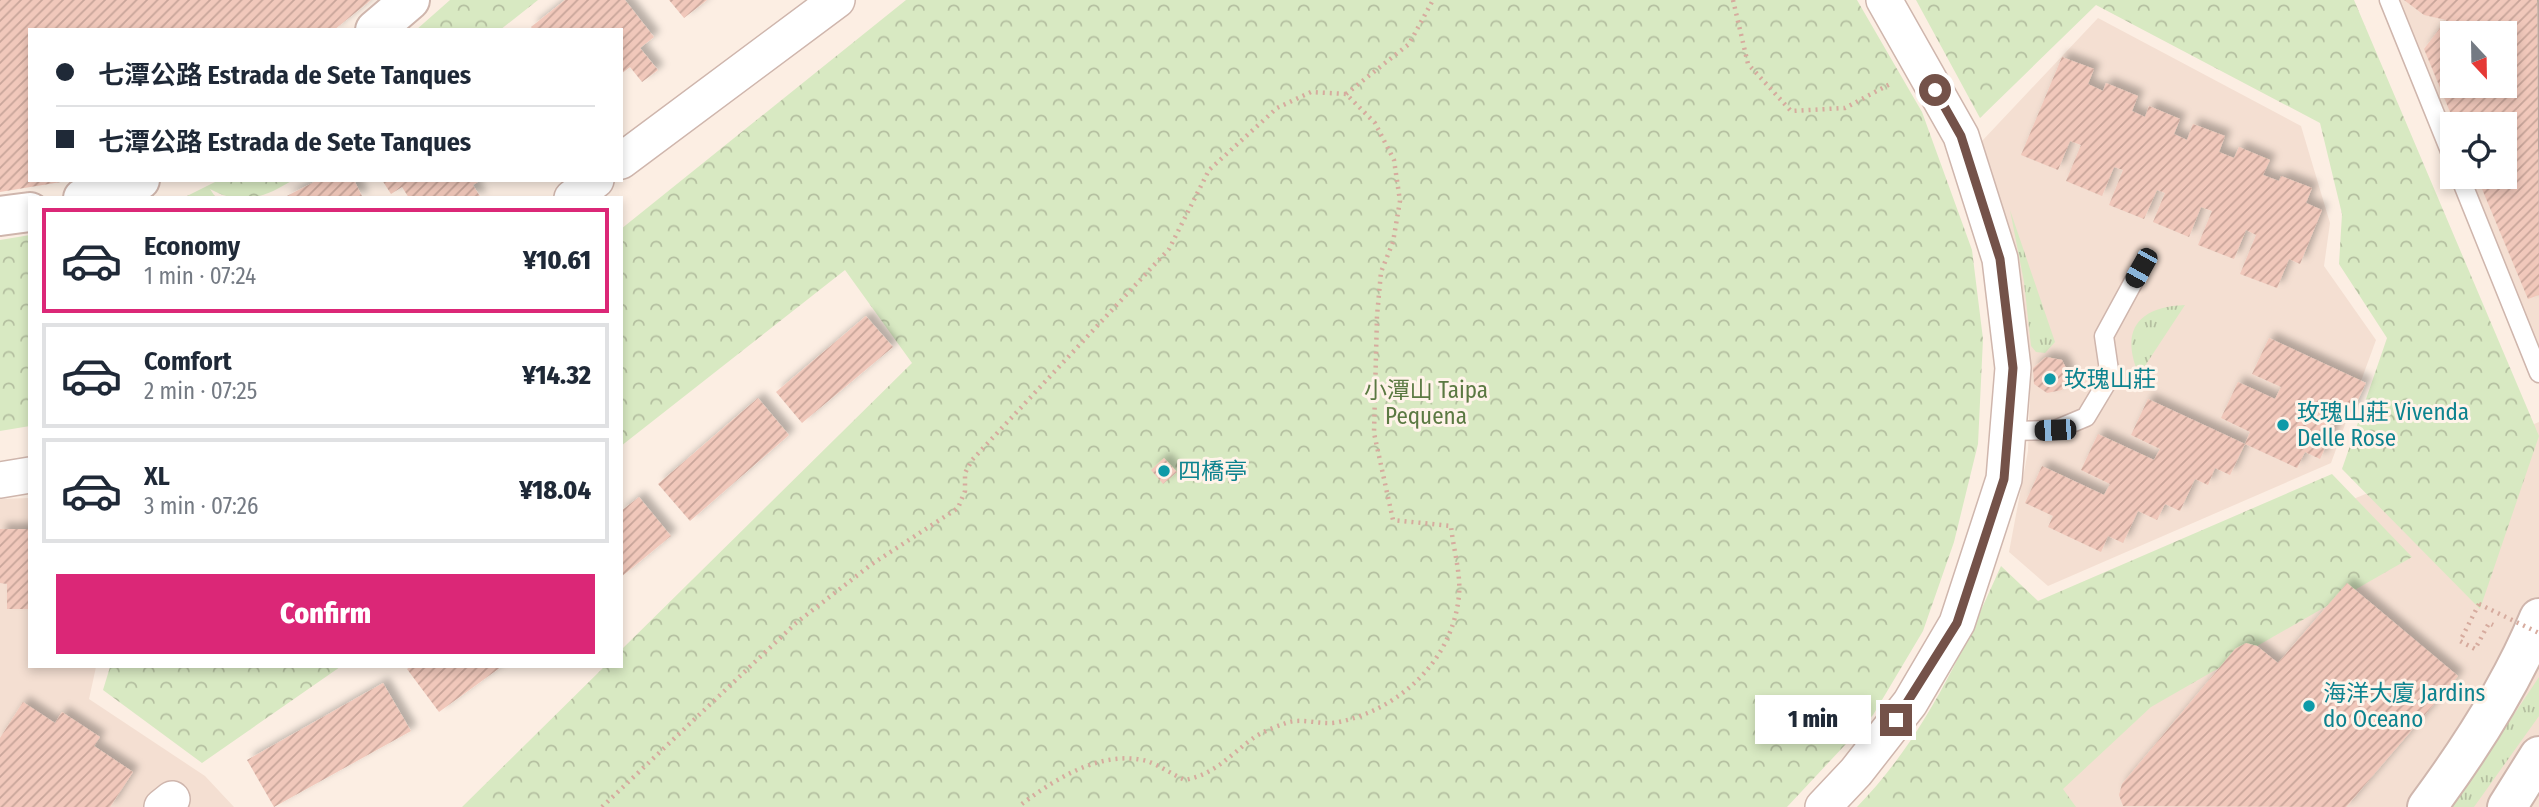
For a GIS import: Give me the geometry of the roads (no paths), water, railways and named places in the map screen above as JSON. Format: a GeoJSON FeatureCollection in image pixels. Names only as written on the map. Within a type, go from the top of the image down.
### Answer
{"type":"FeatureCollection","features":[{"type":"Feature","properties":{"kind":"street"},"geometry":{"type":"LineString","coordinates":[[377,28],[410,0]]}},
{"type":"Feature","properties":{"kind":"street"},"geometry":{"type":"LineString","coordinates":[[623,160],[837,0]]}},
{"type":"Feature","properties":{"kind":"street"},"geometry":{"type":"LineString","coordinates":[[1823,807],[1856,772],[1910,703],[1957,623],[2004,479],[2013,368],[2000,259],[1961,136],[1884,0]]}},
{"type":"Feature","properties":{"kind":"street"},"geometry":{"type":"LineString","coordinates":[[89,196],[134,182]]}},
{"type":"Feature","properties":{"kind":"street"},"geometry":{"type":"LineString","coordinates":[[575,196],[593,182]]}},
{"type":"Feature","properties":{"kind":"street"},"geometry":{"type":"LineString","coordinates":[[0,216],[28,212]]}},
{"type":"Feature","properties":{"kind":"street"},"geometry":{"type":"LineString","coordinates":[[0,480],[28,475]]}},
{"type":"Feature","properties":{"kind":"street"},"geometry":{"type":"LineString","coordinates":[[2427,807],[2458,766],[2499,699],[2539,618]]}},
{"type":"Feature","properties":{"kind":"street"},"geometry":{"type":"LineString","coordinates":[[2507,807],[2539,756]]}},
{"type":"Feature","properties":{"kind":"lane"},"geometry":{"type":"LineString","coordinates":[[2389,0],[2440,126]]}},
{"type":"Feature","properties":{"kind":"lane"},"geometry":{"type":"LineString","coordinates":[[2465,189],[2539,373]]}},
{"type":"Feature","properties":{"kind":"lane"},"geometry":{"type":"LineString","coordinates":[[2008,431],[2055,430],[2086,418],[2110,377],[2104,335],[2141,268]]}},
{"type":"Feature","properties":{"kind":"place","name":"玫瑰山莊"},"geometry":{"type":"Point","coordinates":[2050,379]}},
{"type":"Feature","properties":{"kind":"place","name":"玫瑰山莊 Vivenda Delle Rose"},"geometry":{"type":"Point","coordinates":[2283,425]}},
{"type":"Feature","properties":{"kind":"place","name":"四橋亭"},"geometry":{"type":"Point","coordinates":[1164,471]}},
{"type":"Feature","properties":{"kind":"place","name":"海洋大廈 Jardins do Oceano"},"geometry":{"type":"Point","coordinates":[2309,706]}},
{"type":"Feature","properties":{"kind":"park label","name":"小潭山 Taipa Pequena"},"geometry":{"type":"Point","coordinates":[1426,403]}}]}
